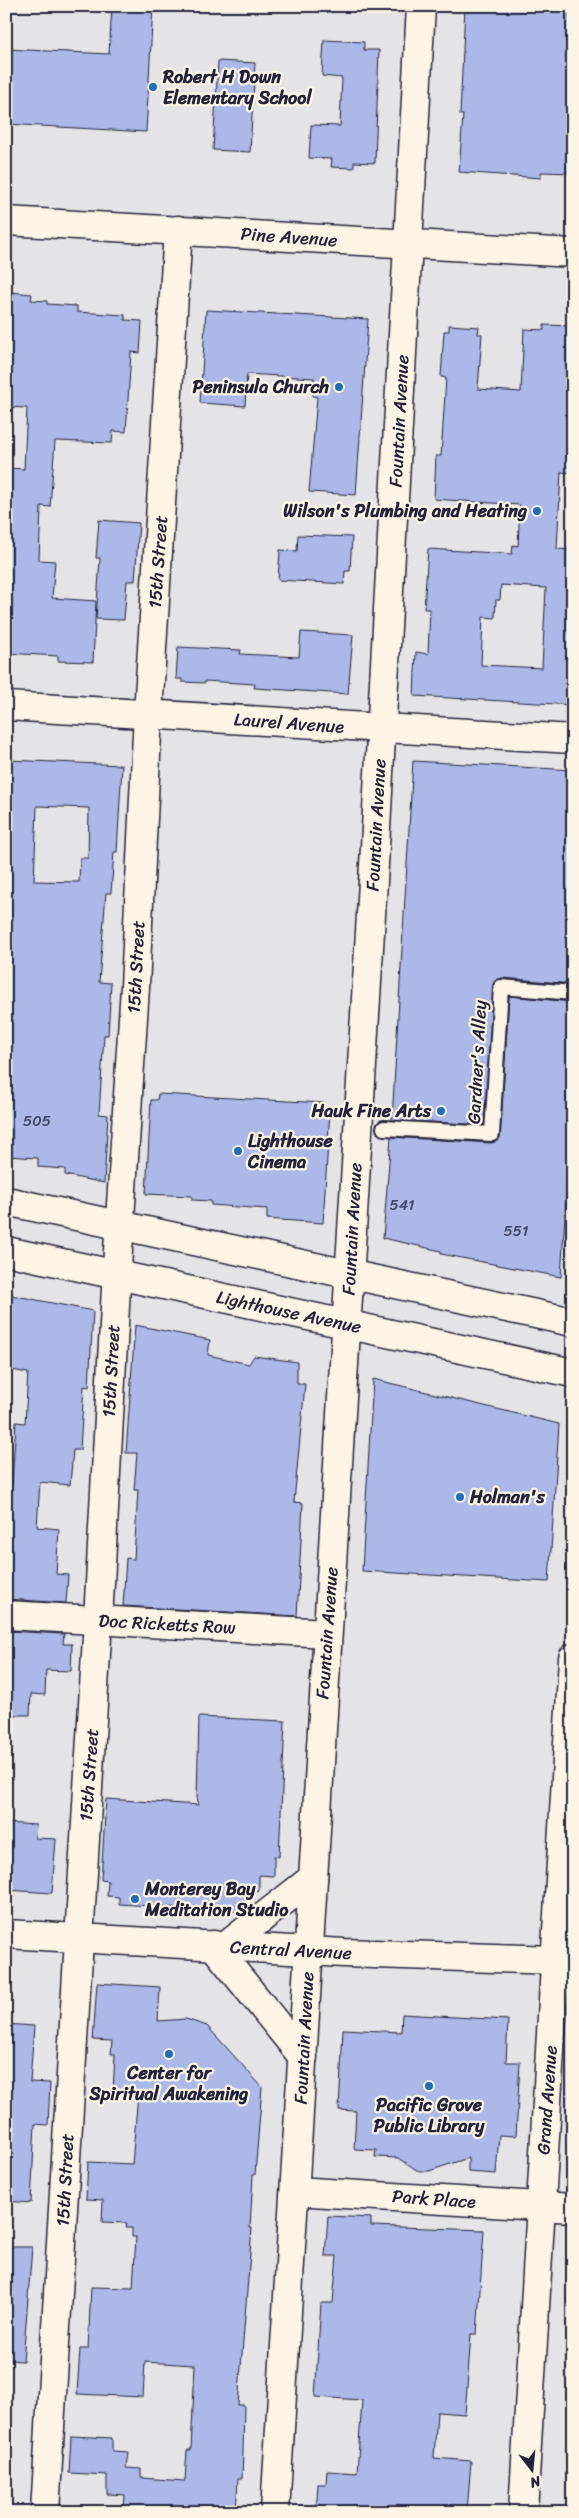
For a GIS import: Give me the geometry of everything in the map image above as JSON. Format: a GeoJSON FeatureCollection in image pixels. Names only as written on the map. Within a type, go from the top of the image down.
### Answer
{"type":"FeatureCollection","features":[{"type":"Feature","properties":{"kind":"street","name":"Fountain Avenue"},"geometry":{"type":"LineString","coordinates":[[275,2512],[381,729],[409,244],[420,6]]}},
{"type":"Feature","properties":{"kind":"street","name":"Pine Avenue"},"geometry":{"type":"LineString","coordinates":[[6,221],[573,253]]}},
{"type":"Feature","properties":{"kind":"street","name":"15th Street"},"geometry":{"type":"LineString","coordinates":[[45,2512],[98,1620],[116,1276],[136,987],[148,713],[178,230]]}},
{"type":"Feature","properties":{"kind":"street","name":"Laurel Avenue"},"geometry":{"type":"LineString","coordinates":[[6,706],[573,739]]}},
{"type":"Feature","properties":{"kind":"street"},"geometry":{"type":"LineString","coordinates":[[6,1201],[119,1227],[349,1273],[573,1322]]}},
{"type":"Feature","properties":{"kind":"street","name":"Lighthouse Avenue"},"geometry":{"type":"LineString","coordinates":[[6,1251],[573,1373]]}},
{"type":"Feature","properties":{"kind":"street","name":"Doc Ricketts Row"},"geometry":{"type":"LineString","coordinates":[[6,1615],[328,1633]]}},
{"type":"Feature","properties":{"kind":"street","name":"Grand Avenue"},"geometry":{"type":"LineString","coordinates":[[523,2512],[541,2206],[564,1955],[573,1658]]}},
{"type":"Feature","properties":{"kind":"street"},"geometry":{"type":"LineString","coordinates":[[303,2057],[219,1946],[313,1878]]}},
{"type":"Feature","properties":{"kind":"street","name":"Central Avenue"},"geometry":{"type":"LineString","coordinates":[[6,1934],[309,1951],[564,1955]]}},
{"type":"Feature","properties":{"kind":"street","name":"Park Place"},"geometry":{"type":"LineString","coordinates":[[295,2191],[573,2208]]}},
{"type":"Feature","properties":{"kind":"lane","name":"Gardner's Alley"},"geometry":{"type":"LineString","coordinates":[[384,1128],[492,1134],[500,987],[573,993]]}},
{"type":"Feature","properties":{"kind":"green space"},"geometry":{"type":"Polygon","coordinates":[[[573,2089],[573,2185],[566,2185],[573,2089]]]}},
{"type":"Feature","properties":{"kind":"building"},"geometry":{"type":"Polygon","coordinates":[[[112,6],[153,6],[146,132],[6,124],[6,49],[109,54],[112,6]]]}},
{"type":"Feature","properties":{"kind":"building"},"geometry":{"type":"Polygon","coordinates":[[[465,6],[569,6],[569,63],[573,63],[573,173],[541,172],[541,178],[459,172],[463,115],[460,115],[465,6]]]}},
{"type":"Feature","properties":{"kind":"building"},"geometry":{"type":"Polygon","coordinates":[[[324,40],[364,42],[364,50],[379,50],[375,163],[354,162],[354,168],[331,167],[332,159],[309,158],[311,125],[340,126],[342,78],[322,76],[324,40]]]}},
{"type":"Feature","properties":{"kind":"building"},"geometry":{"type":"Polygon","coordinates":[[[218,61],[255,63],[250,152],[213,150],[218,61]]]}},
{"type":"Feature","properties":{"kind":"building"},"geometry":{"type":"Polygon","coordinates":[[[10,292],[32,294],[31,300],[47,301],[47,304],[77,306],[77,312],[125,315],[125,320],[142,321],[140,353],[131,352],[126,432],[113,431],[112,443],[55,441],[50,507],[41,506],[39,560],[55,561],[52,598],[96,601],[93,662],[58,661],[58,656],[6,653],[6,468],[24,469],[27,408],[6,407],[6,298],[10,298],[10,292]]]}},
{"type":"Feature","properties":{"kind":"building","name":"Peninsula Church"},"geometry":{"type":"Polygon","coordinates":[[[206,310],[368,319],[356,495],[309,492],[317,397],[313,396],[314,378],[247,374],[245,406],[200,403],[206,310]]]}},
{"type":"Feature","properties":{"kind":"building"},"geometry":{"type":"Polygon","coordinates":[[[449,325],[479,327],[478,334],[482,334],[478,389],[521,392],[524,329],[544,330],[544,325],[573,326],[573,473],[561,472],[557,549],[573,550],[573,705],[414,696],[416,652],[428,654],[430,609],[424,609],[428,549],[512,554],[513,545],[518,546],[520,505],[434,499],[436,456],[441,456],[446,378],[441,377],[444,331],[449,331],[449,325]],[[501,585],[500,600],[496,600],[495,618],[483,617],[481,665],[542,668],[546,588],[501,585]]]}},
{"type":"Feature","properties":{"kind":"building"},"geometry":{"type":"Polygon","coordinates":[[[99,520],[139,523],[135,581],[127,581],[124,620],[96,619],[100,558],[96,558],[99,520]]]}},
{"type":"Feature","properties":{"kind":"building"},"geometry":{"type":"Polygon","coordinates":[[[298,535],[352,537],[350,571],[345,571],[344,584],[278,580],[280,550],[297,551],[298,535]]]}},
{"type":"Feature","properties":{"kind":"building"},"geometry":{"type":"Polygon","coordinates":[[[301,632],[353,635],[348,694],[254,688],[255,684],[205,681],[205,683],[182,682],[182,679],[176,679],[178,647],[241,650],[240,654],[299,657],[301,632]]]}},
{"type":"Feature","properties":{"kind":"building"},"geometry":{"type":"Polygon","coordinates":[[[9,760],[122,765],[117,852],[114,852],[111,893],[106,893],[99,982],[111,983],[108,1035],[104,1035],[99,1114],[108,1115],[104,1183],[65,1175],[65,1169],[38,1167],[38,1158],[6,1156],[6,1015],[10,950],[6,950],[6,764],[9,764],[9,760]],[[37,806],[34,881],[79,882],[80,858],[88,858],[89,808],[37,806]]]}},
{"type":"Feature","properties":{"kind":"building"},"geometry":{"type":"Polygon","coordinates":[[[413,761],[573,770],[573,984],[502,978],[494,983],[484,1125],[392,1120],[413,761]]]}},
{"type":"Feature","properties":{"kind":"building"},"geometry":{"type":"Polygon","coordinates":[[[509,996],[573,1002],[573,1091],[561,1277],[441,1254],[441,1251],[383,1238],[391,1137],[492,1143],[500,1138],[509,996]]]}},
{"type":"Feature","properties":{"kind":"building","name":"Lighthouse Cinema"},"geometry":{"type":"Polygon","coordinates":[[[158,1094],[324,1103],[324,1108],[330,1109],[323,1223],[267,1219],[267,1209],[211,1205],[211,1201],[192,1200],[192,1196],[146,1194],[151,1100],[157,1100],[158,1094]]]}},
{"type":"Feature","properties":{"kind":"building"},"geometry":{"type":"Polygon","coordinates":[[[6,1294],[93,1311],[89,1387],[84,1386],[80,1450],[73,1450],[70,1485],[40,1482],[37,1527],[59,1529],[56,1574],[68,1575],[66,1603],[6,1599],[6,1525],[9,1484],[12,1484],[16,1422],[25,1423],[28,1373],[6,1369],[6,1294]]]}},
{"type":"Feature","properties":{"kind":"building"},"geometry":{"type":"Polygon","coordinates":[[[135,1325],[210,1340],[208,1355],[249,1364],[254,1356],[297,1362],[297,1384],[305,1384],[294,1502],[303,1503],[297,1616],[123,1606],[126,1558],[134,1559],[138,1490],[134,1490],[137,1453],[126,1453],[135,1325]]]}},
{"type":"Feature","properties":{"kind":"building","name":"Holman's"},"geometry":{"type":"Polygon","coordinates":[[[373,1379],[559,1424],[549,1582],[362,1571],[373,1379]]]}},
{"type":"Feature","properties":{"kind":"building"},"geometry":{"type":"Polygon","coordinates":[[[6,1631],[64,1634],[63,1644],[72,1644],[71,1671],[46,1670],[45,1695],[31,1694],[30,1715],[6,1715],[6,1631]]]}},
{"type":"Feature","properties":{"kind":"building"},"geometry":{"type":"Polygon","coordinates":[[[199,1717],[285,1721],[279,1857],[274,1856],[274,1876],[259,1875],[259,1891],[245,1890],[244,1912],[119,1904],[119,1897],[107,1896],[108,1881],[101,1880],[106,1799],[199,1805],[197,1798],[199,1717]]]}},
{"type":"Feature","properties":{"kind":"building"},"geometry":{"type":"Polygon","coordinates":[[[6,1823],[36,1825],[35,1838],[56,1839],[52,1893],[6,1890],[6,1823]]]}},
{"type":"Feature","properties":{"kind":"building"},"geometry":{"type":"Polygon","coordinates":[[[97,1983],[160,1987],[158,2021],[186,2019],[207,2026],[262,2087],[255,2175],[253,2175],[250,2228],[252,2228],[238,2405],[244,2405],[242,2479],[238,2479],[236,2512],[124,2512],[125,2495],[107,2494],[107,2475],[69,2473],[71,2436],[112,2438],[112,2451],[128,2452],[126,2468],[141,2469],[141,2478],[185,2481],[187,2450],[191,2450],[195,2365],[145,2362],[143,2397],[77,2394],[80,2349],[88,2349],[91,2287],[133,2288],[136,2237],[132,2237],[132,2228],[126,2228],[127,2223],[102,2222],[103,2200],[86,2199],[88,2162],[132,2164],[138,2094],[113,2093],[115,2054],[111,2054],[112,2041],[93,2040],[97,1983]]]}},
{"type":"Feature","properties":{"kind":"building","name":"Pacific Grove Public Library"},"geometry":{"type":"Polygon","coordinates":[[[402,2014],[508,2020],[506,2062],[520,2062],[516,2136],[499,2135],[496,2174],[468,2172],[468,2158],[429,2171],[418,2171],[399,2158],[375,2157],[376,2150],[354,2149],[356,2111],[339,2110],[343,2029],[401,2032],[402,2014]]]}},
{"type":"Feature","properties":{"kind":"building"},"geometry":{"type":"Polygon","coordinates":[[[6,2024],[34,2026],[30,2082],[50,2083],[48,2125],[35,2124],[31,2203],[6,2201],[6,2024]]]}},
{"type":"Feature","properties":{"kind":"building"},"geometry":{"type":"Polygon","coordinates":[[[328,2216],[371,2218],[371,2226],[484,2230],[477,2334],[471,2334],[465,2414],[437,2412],[434,2458],[471,2461],[467,2512],[316,2512],[318,2484],[326,2484],[327,2471],[357,2473],[362,2400],[315,2397],[321,2303],[333,2303],[337,2256],[325,2256],[328,2216]]]}},
{"type":"Feature","properties":{"kind":"building"},"geometry":{"type":"Polygon","coordinates":[[[6,2247],[32,2247],[23,2361],[6,2360],[6,2247]]]}},
{"type":"Feature","properties":{"kind":"place","name":"Robert H Down Elementary School"},"geometry":{"type":"Point","coordinates":[153,87]}},
{"type":"Feature","properties":{"kind":"place","name":"Peninsula Church"},"geometry":{"type":"Point","coordinates":[339,387]}},
{"type":"Feature","properties":{"kind":"place","name":"Wilson's Plumbing and Heating"},"geometry":{"type":"Point","coordinates":[537,511]}},
{"type":"Feature","properties":{"kind":"place","name":"Hauk Fine Arts"},"geometry":{"type":"Point","coordinates":[441,1111]}},
{"type":"Feature","properties":{"kind":"place","name":"Lighthouse Cinema"},"geometry":{"type":"Point","coordinates":[238,1151]}},
{"type":"Feature","properties":{"kind":"place","name":"Holman's"},"geometry":{"type":"Point","coordinates":[460,1497]}},
{"type":"Feature","properties":{"kind":"place","name":"Monterey Bay Meditation Studio"},"geometry":{"type":"Point","coordinates":[135,1899]}},
{"type":"Feature","properties":{"kind":"place","name":"Center for Spiritual Awakening"},"geometry":{"type":"Point","coordinates":[169,2054]}},
{"type":"Feature","properties":{"kind":"place","name":"Pacific Grove Public Library"},"geometry":{"type":"Point","coordinates":[429,2086]}}]}
